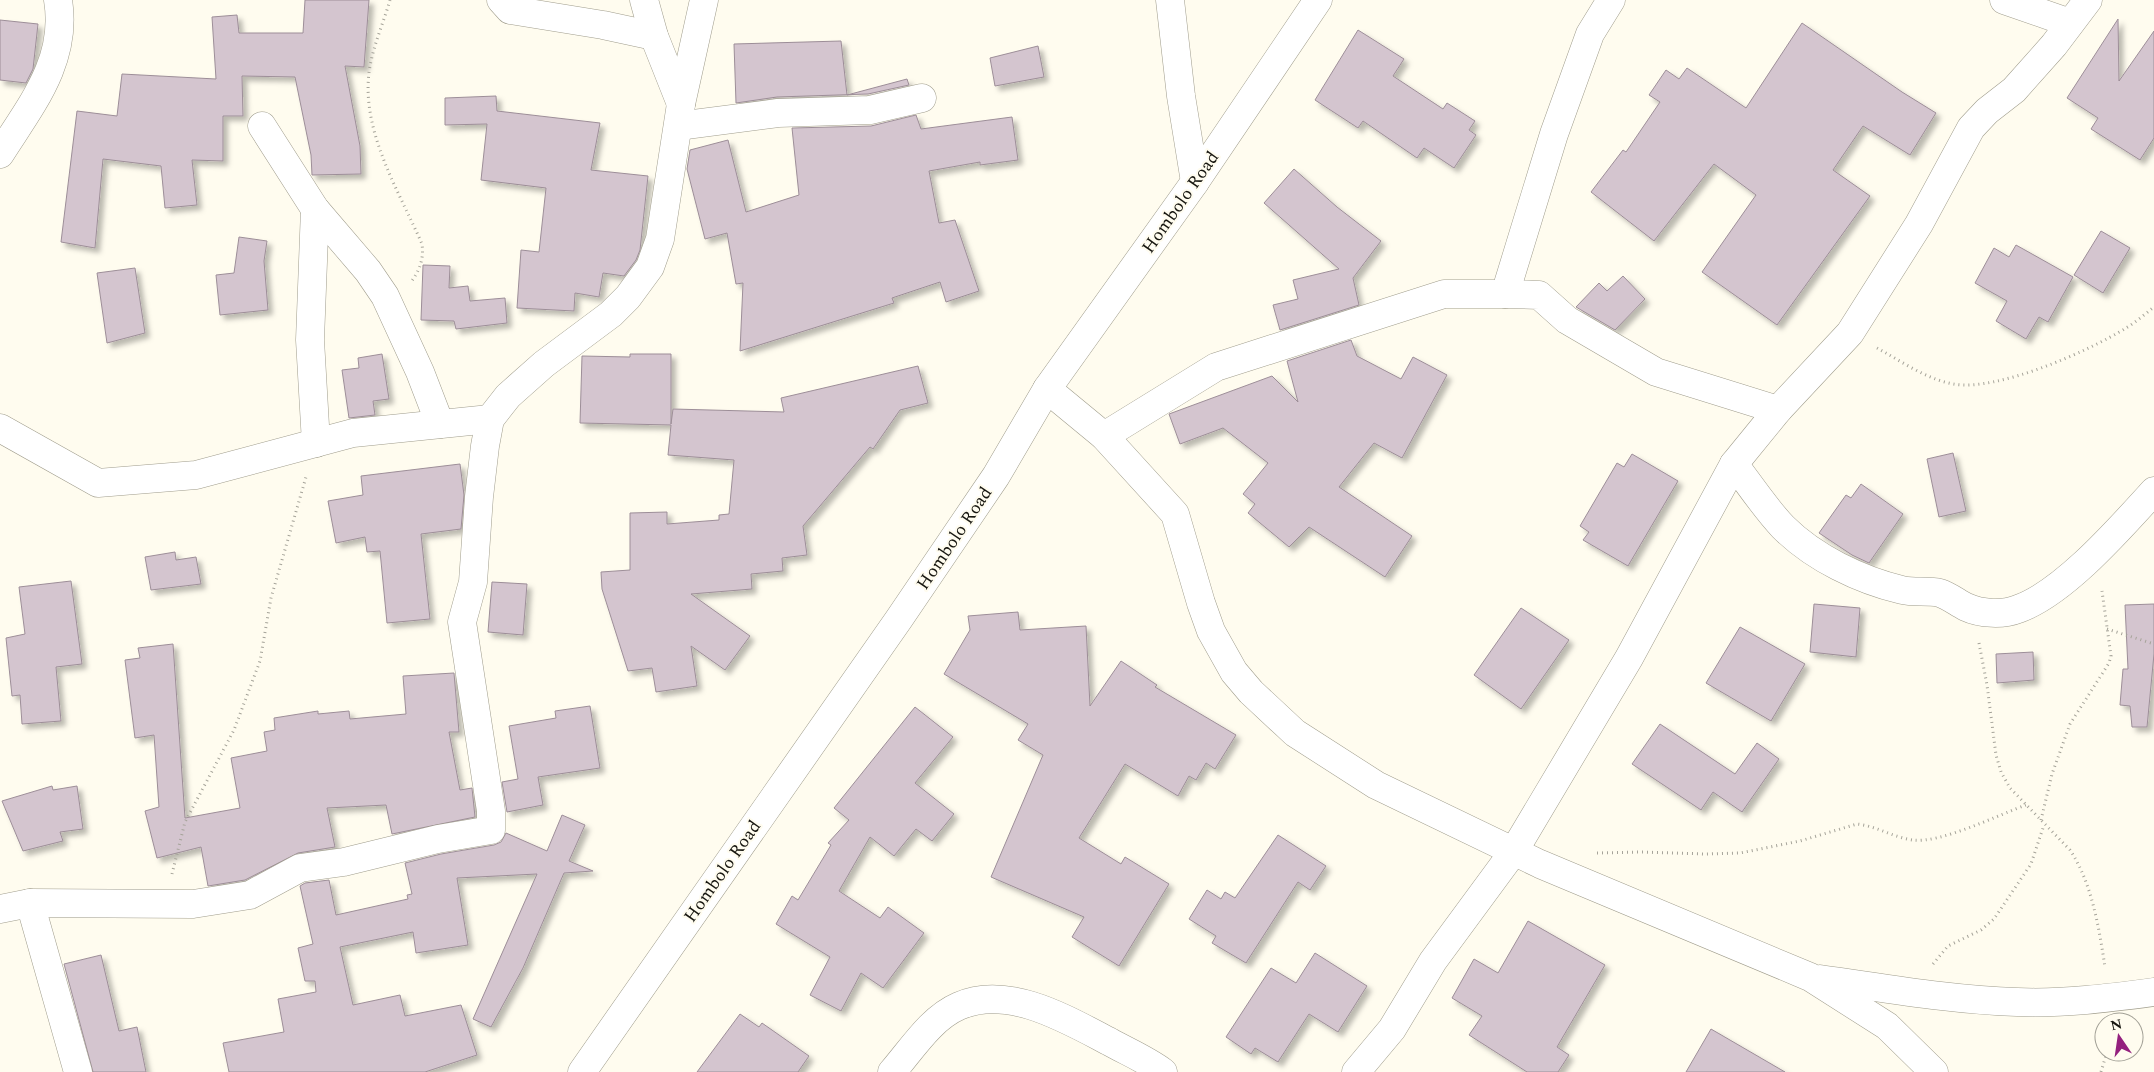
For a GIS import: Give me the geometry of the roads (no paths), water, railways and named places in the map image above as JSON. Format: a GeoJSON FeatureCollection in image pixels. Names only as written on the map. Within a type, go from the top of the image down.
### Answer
{"type":"FeatureCollection","features":[{"type":"Feature","properties":{"kind":"street"},"geometry":{"type":"LineString","coordinates":[[0,154],[41,89],[56,56],[61,20],[58,0]]}},
{"type":"Feature","properties":{"kind":"street"},"geometry":{"type":"LineString","coordinates":[[501,0],[510,10],[603,24],[654,36]]}},
{"type":"Feature","properties":{"kind":"street"},"geometry":{"type":"LineString","coordinates":[[644,0],[680,115]]}},
{"type":"Feature","properties":{"kind":"street"},"geometry":{"type":"LineString","coordinates":[[0,908],[30,903],[192,904],[250,895],[300,868],[344,862],[438,839],[491,830],[491,811],[462,622],[473,582],[481,480],[490,419],[508,396],[544,364],[611,314],[628,297],[650,267],[660,239],[680,115],[704,0]]}},
{"type":"Feature","properties":{"kind":"street"},"geometry":{"type":"LineString","coordinates":[[1170,0],[1181,96],[1195,182]]}},
{"type":"Feature","properties":{"kind":"street","name":"Hombolo Road"},"geometry":{"type":"LineString","coordinates":[[582,1072],[900,619],[996,476],[1047,389],[1195,182],[1318,0]]}},
{"type":"Feature","properties":{"kind":"street"},"geometry":{"type":"LineString","coordinates":[[1505,294],[1554,134],[1590,34],[1611,0]]}},
{"type":"Feature","properties":{"kind":"street"},"geometry":{"type":"LineString","coordinates":[[2004,0],[2070,23]]}},
{"type":"Feature","properties":{"kind":"street"},"geometry":{"type":"LineString","coordinates":[[1356,1072],[1392,1029],[1433,961],[1514,851],[1629,658],[1734,464],[1778,410],[1850,333],[1919,224],[1972,128],[1986,110],[2014,90],[2054,45],[2088,0]]}},
{"type":"Feature","properties":{"kind":"street"},"geometry":{"type":"LineString","coordinates":[[680,115],[870,110],[922,98]]}},
{"type":"Feature","properties":{"kind":"street"},"geometry":{"type":"LineString","coordinates":[[262,126],[315,209],[368,271],[392,309],[440,424]]}},
{"type":"Feature","properties":{"kind":"street"},"geometry":{"type":"LineString","coordinates":[[315,209],[310,340],[316,443]]}},
{"type":"Feature","properties":{"kind":"street"},"geometry":{"type":"LineString","coordinates":[[1104,436],[1216,367],[1444,294],[1539,295],[1567,320],[1656,372],[1778,410]]}},
{"type":"Feature","properties":{"kind":"street"},"geometry":{"type":"LineString","coordinates":[[1047,389],[1104,436],[1175,514],[1201,603],[1212,631],[1234,672],[1295,733],[1376,785],[1540,864],[1810,977],[1887,1026],[1934,1072]]}},
{"type":"Feature","properties":{"kind":"street"},"geometry":{"type":"LineString","coordinates":[[0,428],[98,483],[196,475],[353,433],[490,419]]}},
{"type":"Feature","properties":{"kind":"street"},"geometry":{"type":"LineString","coordinates":[[1734,464],[1784,527],[1823,558],[1865,577],[1903,590],[1940,593],[1969,609],[1993,613],[2018,610],[2039,599],[2064,582],[2154,491]]}},
{"type":"Feature","properties":{"kind":"street"},"geometry":{"type":"LineString","coordinates":[[30,903],[78,1072]]}},
{"type":"Feature","properties":{"kind":"street"},"geometry":{"type":"LineString","coordinates":[[1810,977],[1914,992],[2017,1002],[2062,1002],[2154,992]]}},
{"type":"Feature","properties":{"kind":"street"},"geometry":{"type":"LineString","coordinates":[[892,1072],[937,1020],[960,1005],[992,1000],[1009,1000],[1057,1014],[1163,1072]]}}]}
